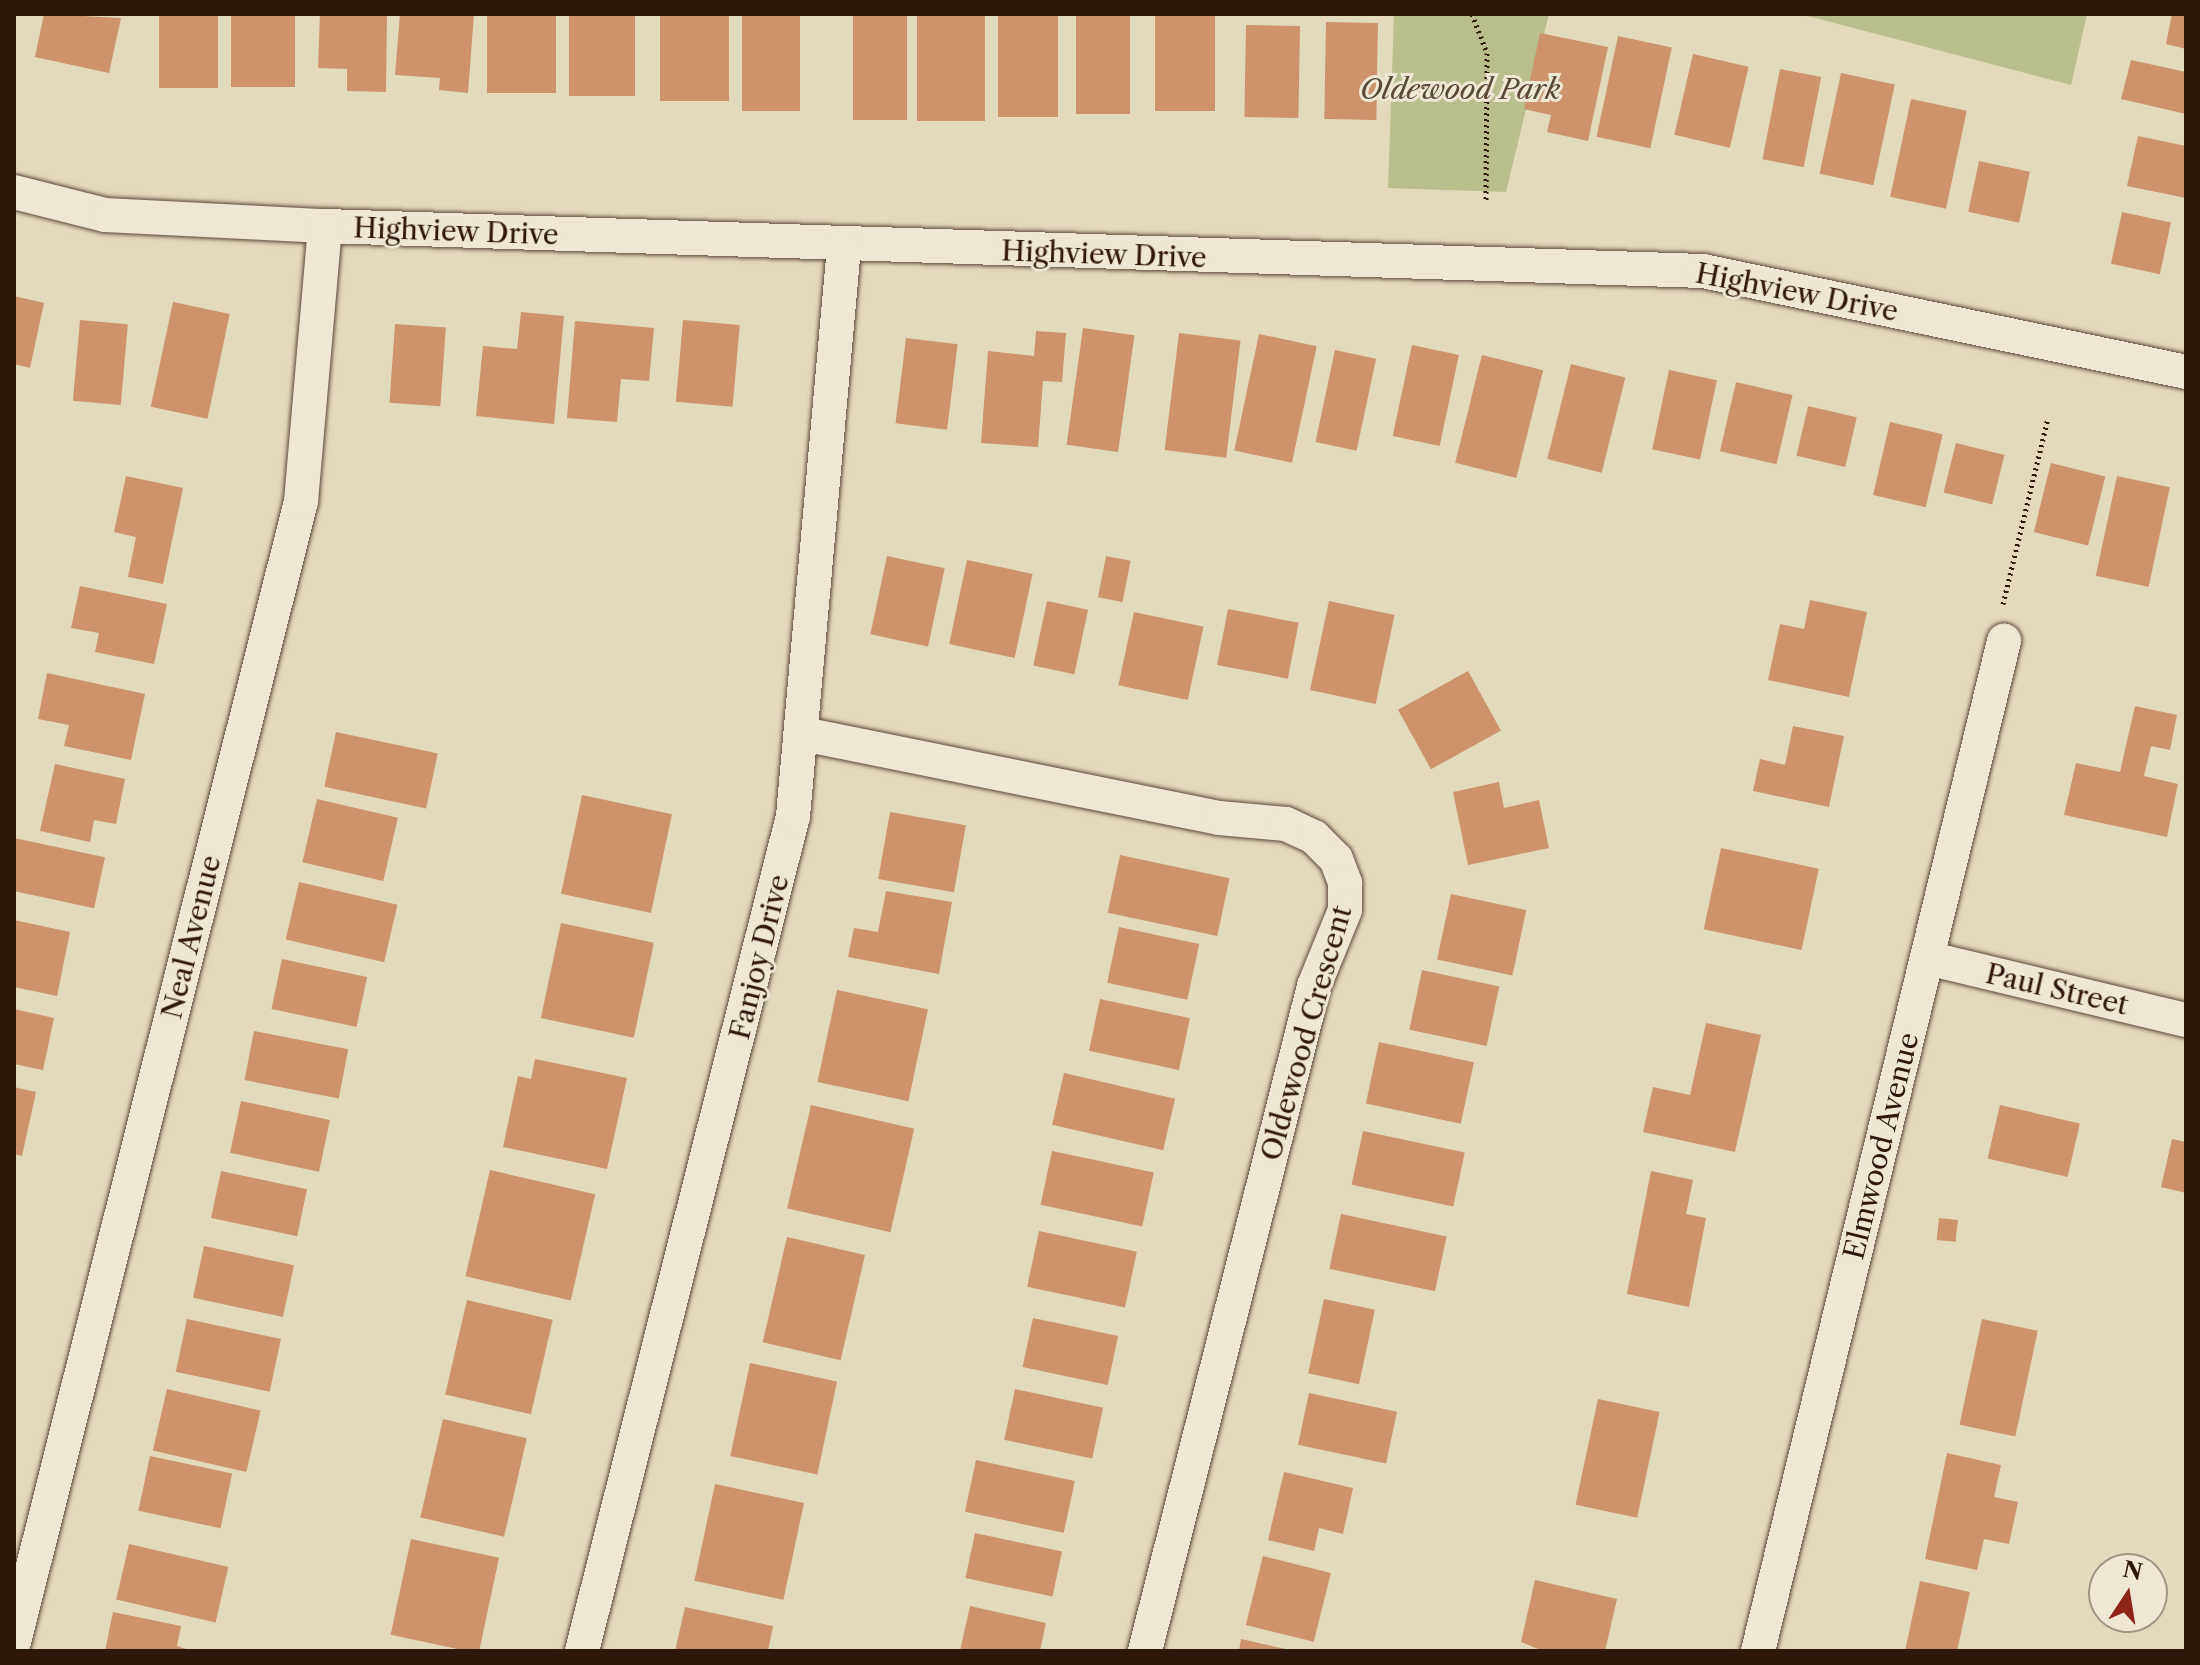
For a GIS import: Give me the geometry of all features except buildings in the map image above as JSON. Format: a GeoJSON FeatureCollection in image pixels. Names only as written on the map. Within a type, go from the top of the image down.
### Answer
{"type":"FeatureCollection","features":[{"type":"Feature","properties":{"kind":"street","name":"Highview Drive"},"geometry":{"type":"LineString","coordinates":[[14,192],[105,215],[325,226],[844,247],[1703,271],[2186,372]]}},
{"type":"Feature","properties":{"kind":"street","name":"Neal Avenue"},"geometry":{"type":"LineString","coordinates":[[14,1642],[301,501],[325,226]]}},
{"type":"Feature","properties":{"kind":"street","name":"Fanjoy Drive"},"geometry":{"type":"LineString","coordinates":[[582,1651],[776,889],[803,734],[844,247]]}},
{"type":"Feature","properties":{"kind":"street","name":"Elmwood Avenue"},"geometry":{"type":"LineString","coordinates":[[1758,1651],[1927,958],[2002,628]]}},
{"type":"Feature","properties":{"kind":"street","name":"Oldewood Crescent"},"geometry":{"type":"LineString","coordinates":[[803,734],[1219,818],[1286,824],[1314,837],[1336,859],[1345,883],[1345,910],[1314,986],[1145,1651]]}},
{"type":"Feature","properties":{"kind":"street","name":"Paul Street"},"geometry":{"type":"LineString","coordinates":[[1927,958],[2186,1020]]}},
{"type":"Feature","properties":{"kind":"path"},"geometry":{"type":"LineString","coordinates":[[1472,14],[1487,53],[1486,201]]}},
{"type":"Feature","properties":{"kind":"path"},"geometry":{"type":"LineString","coordinates":[[2002,628],[2048,418]]}},
{"type":"Feature","properties":{"kind":"green space","name":"Oldewood Park"},"geometry":{"type":"Polygon","coordinates":[[[1394,14],[1549,14],[1506,192],[1388,188],[1394,14]]]}},
{"type":"Feature","properties":{"kind":"green space"},"geometry":{"type":"Polygon","coordinates":[[[1800,14],[2087,14],[2071,85],[1800,14]]]}}]}
